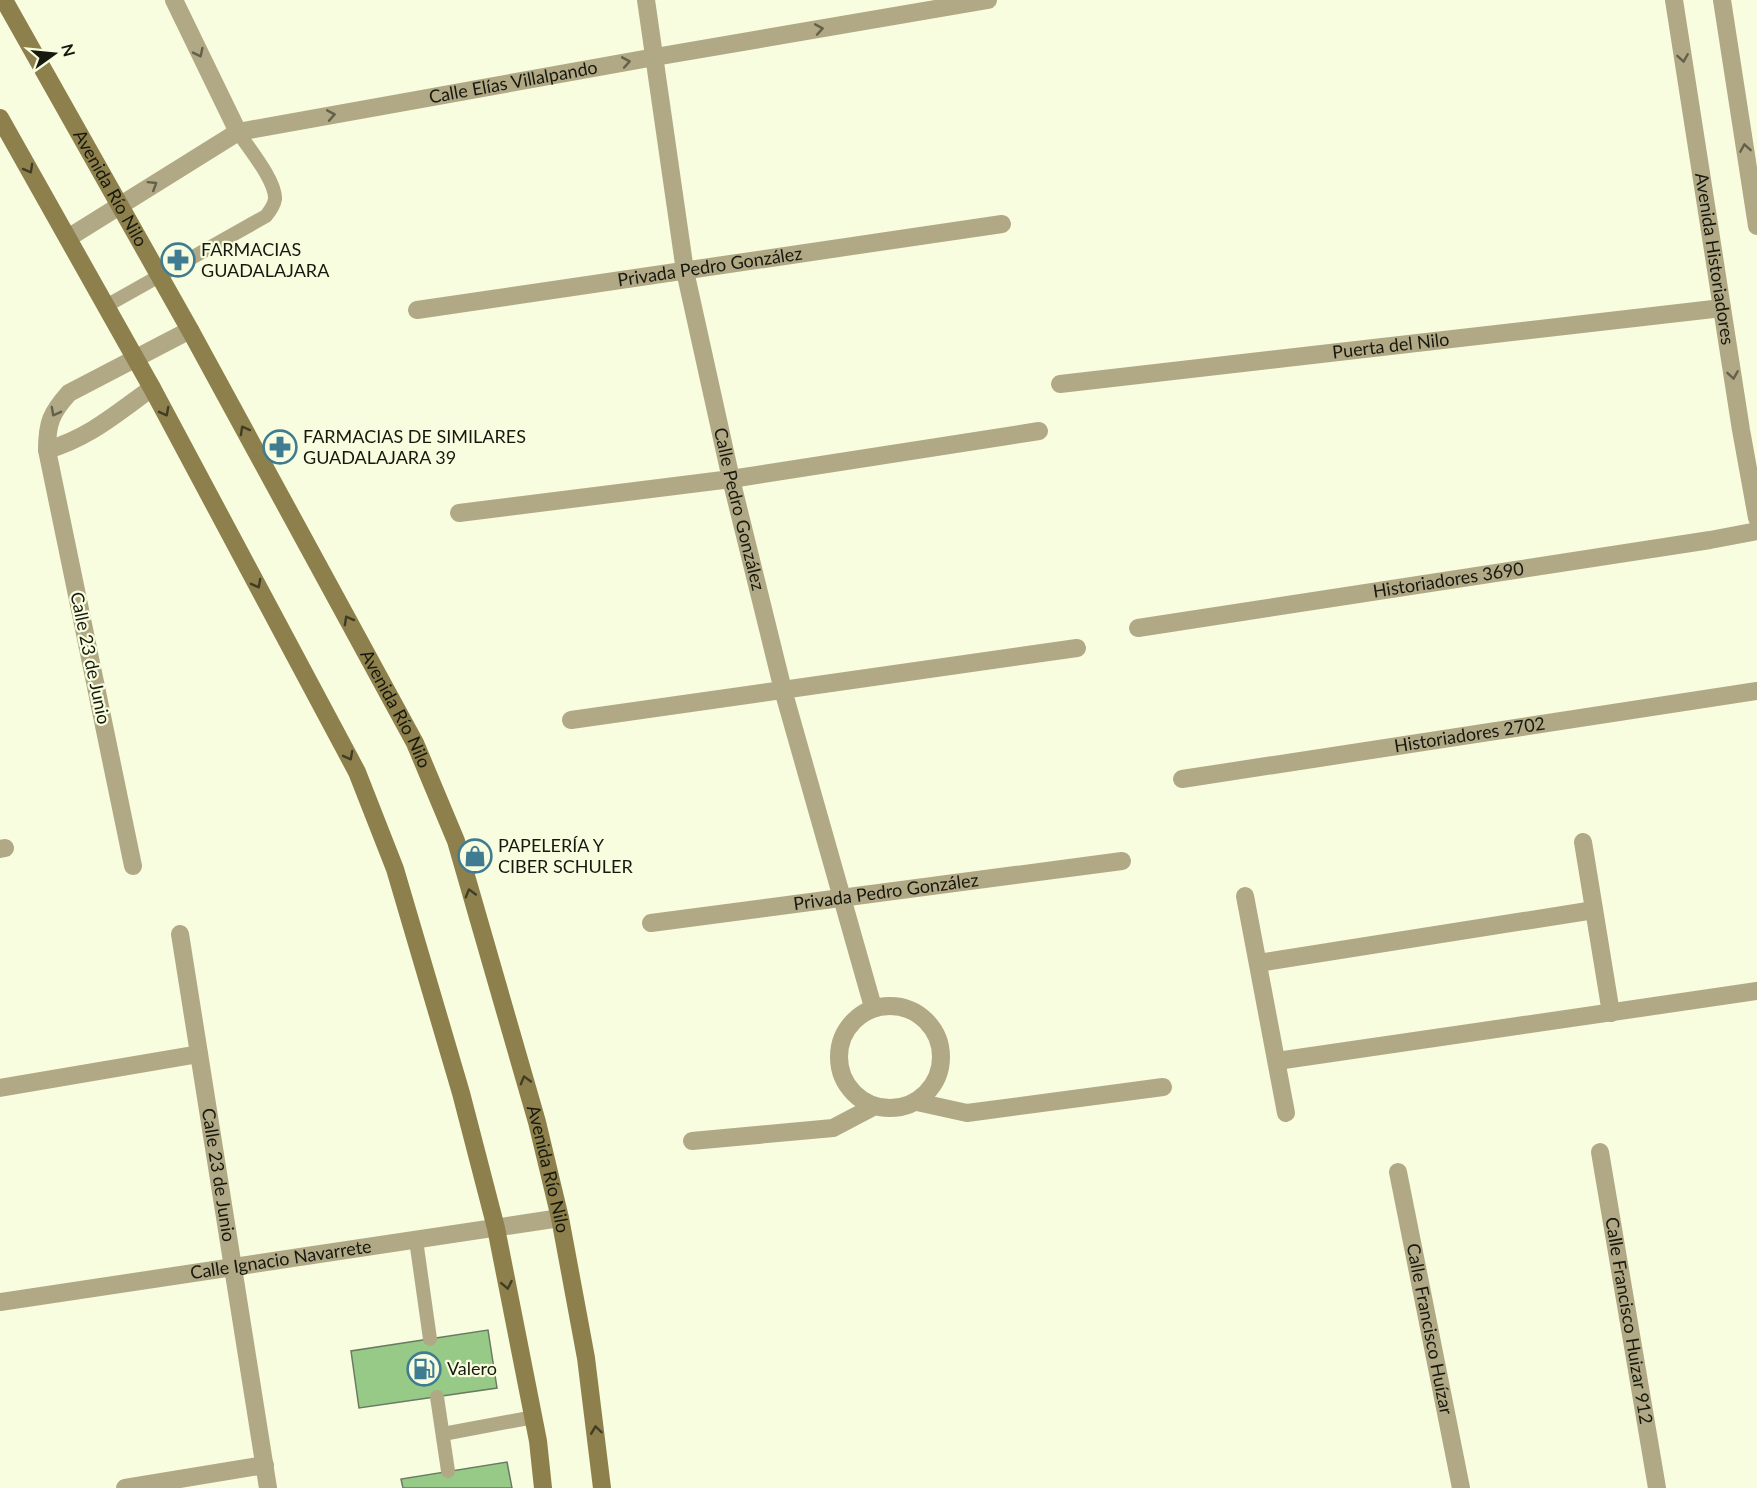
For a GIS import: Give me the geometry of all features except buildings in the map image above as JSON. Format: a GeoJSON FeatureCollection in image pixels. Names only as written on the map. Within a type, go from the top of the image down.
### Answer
{"type":"FeatureCollection","features":[{"type":"Feature","properties":{"kind":"main road","name":"Avenida Río Nilo"},"geometry":{"type":"LineString","coordinates":[[4,0],[190,330],[415,743],[451,830],[537,1122],[560,1218],[586,1358],[602,1488]]}},
{"type":"Feature","properties":{"kind":"main road"},"geometry":{"type":"LineString","coordinates":[[0,118],[152,388],[357,772],[395,869],[461,1093],[496,1228],[534,1417],[543,1488]]}},
{"type":"Feature","properties":{"kind":"street"},"geometry":{"type":"LineString","coordinates":[[174,0],[238,132]]}},
{"type":"Feature","properties":{"kind":"street","name":"Calle Pedro González"},"geometry":{"type":"LineString","coordinates":[[646,0],[686,271],[731,479],[783,690],[873,1007]]}},
{"type":"Feature","properties":{"kind":"street","name":"Calle Elías Villalpando"},"geometry":{"type":"LineString","coordinates":[[68,238],[238,132],[655,57],[902,7],[988,0]]}},
{"type":"Feature","properties":{"kind":"street","name":"Avenida Historiadores"},"geometry":{"type":"LineString","coordinates":[[1674,0],[1722,308],[1749,429],[1757,518]]}},
{"type":"Feature","properties":{"kind":"street"},"geometry":{"type":"LineString","coordinates":[[1722,0],[1757,226]]}},
{"type":"Feature","properties":{"kind":"street","name":"Privada Pedro González"},"geometry":{"type":"LineString","coordinates":[[417,310],[1002,224]]}},
{"type":"Feature","properties":{"kind":"street","name":"Puerta del Nilo"},"geometry":{"type":"LineString","coordinates":[[1060,384],[1722,308]]}},
{"type":"Feature","properties":{"kind":"street","name":"Calle 23 de Junio"},"geometry":{"type":"LineString","coordinates":[[133,866],[47,450],[47,428],[55,409],[69,393],[190,330]]}},
{"type":"Feature","properties":{"kind":"street"},"geometry":{"type":"LineString","coordinates":[[47,450],[68,444],[88,434],[152,388]]}},
{"type":"Feature","properties":{"kind":"street"},"geometry":{"type":"LineString","coordinates":[[459,513],[731,479],[1038,431]]}},
{"type":"Feature","properties":{"kind":"street","name":"Historiadores 3690"},"geometry":{"type":"LineString","coordinates":[[1138,628],[1757,531]]}},
{"type":"Feature","properties":{"kind":"street"},"geometry":{"type":"LineString","coordinates":[[571,720],[1077,648]]}},
{"type":"Feature","properties":{"kind":"street","name":"Historiadores 2702"},"geometry":{"type":"LineString","coordinates":[[1182,779],[1757,692]]}},
{"type":"Feature","properties":{"kind":"street"},"geometry":{"type":"LineString","coordinates":[[1583,842],[1611,1013]]}},
{"type":"Feature","properties":{"kind":"street","name":"Privada Pedro González"},"geometry":{"type":"LineString","coordinates":[[651,923],[1122,861]]}},
{"type":"Feature","properties":{"kind":"street"},"geometry":{"type":"LineString","coordinates":[[1245,896],[1286,1113]]}},
{"type":"Feature","properties":{"kind":"street"},"geometry":{"type":"LineString","coordinates":[[1258,963],[1594,910]]}},
{"type":"Feature","properties":{"kind":"street","name":"Calle 23 de Junio"},"geometry":{"type":"LineString","coordinates":[[180,934],[268,1488]]}},
{"type":"Feature","properties":{"kind":"street"},"geometry":{"type":"LineString","coordinates":[[1277,1062],[1757,991]]}},
{"type":"Feature","properties":{"kind":"street"},"geometry":{"type":"LineString","coordinates":[[899,1005],[922,1016],[938,1036],[942,1060],[934,1085],[917,1102],[895,1109],[873,1107],[851,1092],[839,1069],[839,1044],[852,1021],[873,1007],[899,1005]]}},
{"type":"Feature","properties":{"kind":"street"},"geometry":{"type":"LineString","coordinates":[[0,1088],[199,1054]]}},
{"type":"Feature","properties":{"kind":"street"},"geometry":{"type":"LineString","coordinates":[[917,1102],[967,1113],[1164,1087]]}},
{"type":"Feature","properties":{"kind":"street"},"geometry":{"type":"LineString","coordinates":[[692,1141],[832,1128],[873,1107]]}},
{"type":"Feature","properties":{"kind":"street","name":"Calle Francisco Huizar 912"},"geometry":{"type":"LineString","coordinates":[[1600,1152],[1658,1488]]}},
{"type":"Feature","properties":{"kind":"street","name":"Calle Francisco Huízar"},"geometry":{"type":"LineString","coordinates":[[1398,1172],[1461,1488]]}},
{"type":"Feature","properties":{"kind":"street","name":"Calle Ignacio Navarrete"},"geometry":{"type":"LineString","coordinates":[[0,1302],[560,1218]]}},
{"type":"Feature","properties":{"kind":"street"},"geometry":{"type":"LineString","coordinates":[[125,1488],[265,1465]]}},
{"type":"Feature","properties":{"kind":"lane"},"geometry":{"type":"LineString","coordinates":[[106,306],[266,216],[272,209],[275,201],[272,184],[238,132]]}},
{"type":"Feature","properties":{"kind":"lane"},"geometry":{"type":"LineString","coordinates":[[416,1240],[430,1339]]}},
{"type":"Feature","properties":{"kind":"lane"},"geometry":{"type":"LineString","coordinates":[[437,1396],[448,1471]]}},
{"type":"Feature","properties":{"kind":"lane"},"geometry":{"type":"LineString","coordinates":[[443,1434],[534,1417]]}},
{"type":"Feature","properties":{"kind":"place","name":"FARMACIAS GUADALAJARA"},"geometry":{"type":"Point","coordinates":[178,260]}},
{"type":"Feature","properties":{"kind":"place","name":"FARMACIAS DE SIMILARES GUADALAJARA 39"},"geometry":{"type":"Point","coordinates":[280,447]}},
{"type":"Feature","properties":{"kind":"place","name":"PAPELERÍA Y CIBER SCHULER"},"geometry":{"type":"Point","coordinates":[475,856]}},
{"type":"Feature","properties":{"kind":"place","name":"Valero"},"geometry":{"type":"Point","coordinates":[424,1369]}}]}
